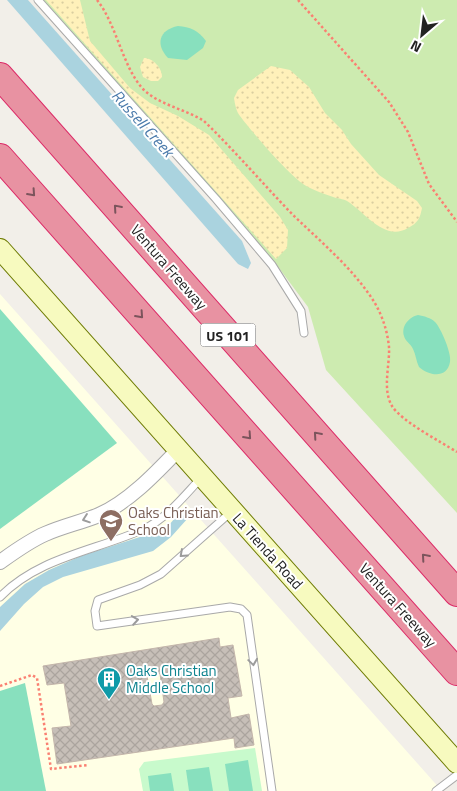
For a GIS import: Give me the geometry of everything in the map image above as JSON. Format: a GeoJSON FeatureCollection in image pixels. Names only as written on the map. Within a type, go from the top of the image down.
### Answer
{"type":"FeatureCollection","features":[{"type":"Feature","properties":{"kind":"highway","name":"Ventura Freeway"},"geometry":{"type":"LineString","coordinates":[[0,76],[457,593]]}},
{"type":"Feature","properties":{"kind":"highway","name":"Ventura Freeway"},"geometry":{"type":"LineString","coordinates":[[0,157],[457,672]]}},
{"type":"Feature","properties":{"kind":"street","name":"La Tienda Road"},"geometry":{"type":"LineString","coordinates":[[0,249],[457,763]]}},
{"type":"Feature","properties":{"kind":"street"},"geometry":{"type":"LineString","coordinates":[[0,562],[44,534],[100,514],[116,505],[155,474],[179,450]]}},
{"type":"Feature","properties":{"kind":"lane"},"geometry":{"type":"LineString","coordinates":[[38,0],[272,265],[301,311],[304,333]]}},
{"type":"Feature","properties":{"kind":"lane"},"geometry":{"type":"LineString","coordinates":[[0,597],[34,571],[68,555],[150,525],[174,507],[202,476]]}},
{"type":"Feature","properties":{"kind":"lane"},"geometry":{"type":"LineString","coordinates":[[233,510],[161,574],[140,585],[98,600],[95,610],[97,626],[230,607],[241,609],[247,615],[272,791]]}},
{"type":"Feature","properties":{"kind":"lane"},"geometry":{"type":"LineString","coordinates":[[436,791],[457,775]]}},
{"type":"Feature","properties":{"kind":"path"},"geometry":{"type":"LineString","coordinates":[[97,0],[105,12],[133,73],[143,88],[159,100],[196,116],[204,122],[336,256],[363,287],[381,315],[386,331],[389,348],[388,394],[393,408],[407,420],[457,452]]}},
{"type":"Feature","properties":{"kind":"path"},"geometry":{"type":"LineString","coordinates":[[298,0],[370,78],[393,107],[412,142],[429,184],[457,222]]}},
{"type":"Feature","properties":{"kind":"path"},"geometry":{"type":"LineString","coordinates":[[0,686],[32,675],[37,678],[52,769],[88,765]]}},
{"type":"Feature","properties":{"kind":"shaded area","name":"Oaks Christian School"},"geometry":{"type":"Polygon","coordinates":[[[0,294],[442,791],[0,791],[0,294]]]}},
{"type":"Feature","properties":{"kind":"green space"},"geometry":{"type":"Polygon","coordinates":[[[42,0],[457,0],[457,513],[326,370],[308,307],[276,264],[42,0]]]}},
{"type":"Feature","properties":{"kind":"green space"},"geometry":{"type":"Polygon","coordinates":[[[178,26],[193,30],[206,41],[203,48],[187,60],[168,58],[161,48],[160,43],[163,34],[178,26]]]}},
{"type":"Feature","properties":{"kind":"green space"},"geometry":{"type":"Polygon","coordinates":[[[0,309],[117,443],[0,529],[0,309]]]}},
{"type":"Feature","properties":{"kind":"green space"},"geometry":{"type":"Polygon","coordinates":[[[418,315],[432,319],[446,341],[450,362],[442,373],[432,374],[419,367],[413,349],[405,338],[403,332],[405,325],[409,320],[418,315]]]}},
{"type":"Feature","properties":{"kind":"green space"},"geometry":{"type":"Polygon","coordinates":[[[25,683],[46,791],[0,791],[0,691],[25,683]]]}},
{"type":"Feature","properties":{"kind":"green space"},"geometry":{"type":"Polygon","coordinates":[[[255,748],[262,791],[143,791],[139,769],[144,762],[255,748]]]}},
{"type":"Feature","properties":{"kind":"green space"},"geometry":{"type":"Polygon","coordinates":[[[248,760],[253,791],[229,791],[225,764],[248,760]]]}},
{"type":"Feature","properties":{"kind":"green space"},"geometry":{"type":"Polygon","coordinates":[[[209,767],[213,791],[189,791],[186,770],[209,767]]]}},
{"type":"Feature","properties":{"kind":"green space"},"geometry":{"type":"Polygon","coordinates":[[[171,773],[174,791],[150,791],[148,776],[171,773]]]}},
{"type":"Feature","properties":{"kind":"sand"},"geometry":{"type":"Polygon","coordinates":[[[46,0],[80,0],[90,41],[130,88],[150,103],[178,116],[209,135],[280,217],[288,230],[287,248],[276,259],[46,0]]]}},
{"type":"Feature","properties":{"kind":"sand"},"geometry":{"type":"Polygon","coordinates":[[[144,58],[151,60],[159,67],[162,77],[158,81],[151,81],[143,77],[140,67],[144,58]]]}},
{"type":"Feature","properties":{"kind":"sand"},"geometry":{"type":"Polygon","coordinates":[[[271,66],[290,70],[309,87],[325,113],[342,130],[351,144],[379,175],[417,201],[422,208],[414,224],[399,231],[383,229],[347,201],[308,187],[272,154],[239,114],[234,98],[238,90],[271,66]]]}},
{"type":"Feature","properties":{"kind":"water"},"geometry":{"type":"Polygon","coordinates":[[[7,0],[28,0],[242,241],[251,263],[248,269],[238,264],[7,0]]]}},
{"type":"Feature","properties":{"kind":"water"},"geometry":{"type":"Polygon","coordinates":[[[179,513],[188,518],[171,537],[153,551],[63,577],[43,587],[24,604],[0,631],[0,607],[25,584],[49,570],[81,556],[146,535],[159,533],[165,530],[179,513]]]}},
{"type":"Feature","properties":{"kind":"building","name":"Oaks Christian Middle School"},"geometry":{"type":"Polygon","coordinates":[[[219,638],[220,647],[233,645],[242,696],[228,698],[231,718],[249,714],[254,745],[235,748],[234,738],[57,764],[52,728],[71,726],[64,683],[47,685],[43,666],[219,638]],[[157,672],[150,673],[147,676],[154,706],[162,705],[164,702],[160,674],[157,672]]]}},
{"type":"Feature","properties":{"kind":"place","name":"Oaks Christian School"},"geometry":{"type":"Point","coordinates":[111,542]}},
{"type":"Feature","properties":{"kind":"place","name":"Oaks Christian Middle School"},"geometry":{"type":"Point","coordinates":[109,700]}},
{"type":"Feature","properties":{"kind":"water label","name":"Russell Creek"},"geometry":{"type":"Point","coordinates":[143,123]}}]}
